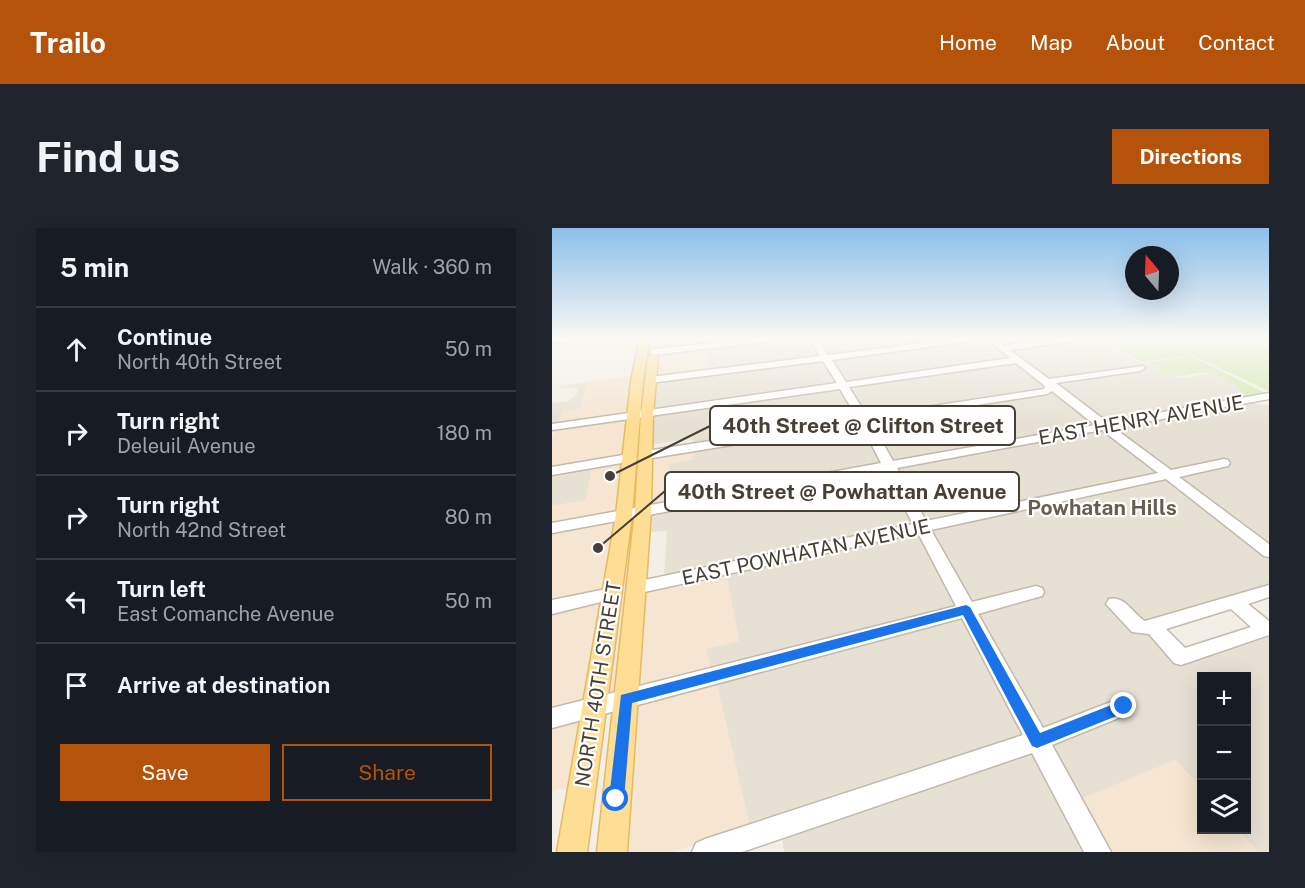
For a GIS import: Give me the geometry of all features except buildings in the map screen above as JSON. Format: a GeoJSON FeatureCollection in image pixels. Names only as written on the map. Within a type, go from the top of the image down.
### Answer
{"type":"FeatureCollection","features":[{"type":"Feature","properties":{"kind":"main road","name":"NORTH 40TH STREET"},"geometry":{"type":"LineString","coordinates":[[612,852],[643,511],[646,455],[640,415],[643,367]]}},
{"type":"Feature","properties":{"kind":"main road","name":"NORTH 40TH STREET"},"geometry":{"type":"LineString","coordinates":[[572,852],[624,515],[629,458],[651,367]]}},
{"type":"Feature","properties":{"kind":"street"},"geometry":{"type":"LineString","coordinates":[[650,380],[752,367]]}},
{"type":"Feature","properties":{"kind":"street"},"geometry":{"type":"LineString","coordinates":[[831,367],[864,420],[1098,852]]}},
{"type":"Feature","properties":{"kind":"street"},"geometry":{"type":"LineString","coordinates":[[552,427],[970,367]]}},
{"type":"Feature","properties":{"kind":"street"},"geometry":{"type":"LineString","coordinates":[[1027,367],[1269,552]]}},
{"type":"Feature","properties":{"kind":"street"},"geometry":{"type":"LineString","coordinates":[[646,455],[1047,391],[1053,381],[1140,368]]}},
{"type":"Feature","properties":{"kind":"street","name":"EAST HENRY AVENUE"},"geometry":{"type":"LineString","coordinates":[[552,528],[1269,396]]}},
{"type":"Feature","properties":{"kind":"street"},"geometry":{"type":"LineString","coordinates":[[552,471],[629,458]]}},
{"type":"Feature","properties":{"kind":"street","name":"EAST POWHATAN AVENUE"},"geometry":{"type":"LineString","coordinates":[[635,588],[1224,464]]}},
{"type":"Feature","properties":{"kind":"street"},"geometry":{"type":"LineString","coordinates":[[1115,604],[1138,627],[1153,626],[1269,591]]}},
{"type":"Feature","properties":{"kind":"street"},"geometry":{"type":"LineString","coordinates":[[552,718],[1036,592]]}},
{"type":"Feature","properties":{"kind":"street"},"geometry":{"type":"LineString","coordinates":[[552,607],[611,594]]}},
{"type":"Feature","properties":{"kind":"street"},"geometry":{"type":"LineString","coordinates":[[1233,601],[1267,629]]}},
{"type":"Feature","properties":{"kind":"street"},"geometry":{"type":"LineString","coordinates":[[1153,626],[1181,657],[1267,629]]}},
{"type":"Feature","properties":{"kind":"street"},"geometry":{"type":"LineString","coordinates":[[705,852],[1037,741],[1124,706]]}},
{"type":"Feature","properties":{"kind":"shaded area"},"geometry":{"type":"Polygon","coordinates":[[[634,367],[636,367],[629,415],[557,425],[562,411],[580,409],[588,382],[632,376],[634,367]]]}},
{"type":"Feature","properties":{"kind":"shaded area"},"geometry":{"type":"Polygon","coordinates":[[[654,367],[710,367],[710,371],[653,378],[654,367]]]}},
{"type":"Feature","properties":{"kind":"shaded area"},"geometry":{"type":"Polygon","coordinates":[[[710,367],[741,367],[710,371],[710,367]]]}},
{"type":"Feature","properties":{"kind":"shaded area"},"geometry":{"type":"Polygon","coordinates":[[[760,367],[828,367],[840,385],[651,412],[653,381],[760,367]]]}},
{"type":"Feature","properties":{"kind":"shaded area"},"geometry":{"type":"Polygon","coordinates":[[[835,367],[964,367],[847,384],[835,367]]]}},
{"type":"Feature","properties":{"kind":"shaded area"},"geometry":{"type":"Polygon","coordinates":[[[982,367],[1023,367],[1047,386],[1044,390],[867,418],[848,387],[982,367]]]}},
{"type":"Feature","properties":{"kind":"shaded area"},"geometry":{"type":"Polygon","coordinates":[[[1031,367],[1159,367],[1181,378],[1212,373],[1237,385],[1248,398],[1104,424],[1055,386],[1056,383],[1144,368],[1050,381],[1031,367]]]}},
{"type":"Feature","properties":{"kind":"shaded area"},"geometry":{"type":"Polygon","coordinates":[[[588,382],[580,409],[557,425],[552,425],[552,403],[567,401],[575,397],[578,388],[556,387],[588,382]]]}},
{"type":"Feature","properties":{"kind":"shaded area"},"geometry":{"type":"Polygon","coordinates":[[[842,388],[860,419],[693,446],[691,438],[651,445],[651,415],[842,388]]]}},
{"type":"Feature","properties":{"kind":"shaded area"},"geometry":{"type":"Polygon","coordinates":[[[1053,389],[1097,425],[892,463],[869,422],[1049,393],[1053,389]]]}},
{"type":"Feature","properties":{"kind":"shaded area"},"geometry":{"type":"Polygon","coordinates":[[[1252,401],[1255,404],[1269,405],[1269,548],[1174,477],[1230,465],[1223,460],[1167,472],[1109,428],[1252,401]]]}},
{"type":"Feature","properties":{"kind":"shaded area"},"geometry":{"type":"Polygon","coordinates":[[[628,419],[625,457],[552,468],[552,439],[556,429],[628,419]]]}},
{"type":"Feature","properties":{"kind":"shaded area"},"geometry":{"type":"Polygon","coordinates":[[[862,423],[884,464],[671,503],[668,464],[693,459],[693,450],[862,423]]]}},
{"type":"Feature","properties":{"kind":"shaded area"},"geometry":{"type":"Polygon","coordinates":[[[1102,429],[1160,474],[925,524],[894,468],[1102,429]]]}},
{"type":"Feature","properties":{"kind":"shaded area"},"geometry":{"type":"Polygon","coordinates":[[[693,450],[693,459],[668,464],[671,503],[648,507],[650,457],[693,450]]]}},
{"type":"Feature","properties":{"kind":"shaded area"},"geometry":{"type":"Polygon","coordinates":[[[624,461],[619,513],[552,525],[552,506],[586,500],[592,467],[624,461]]]}},
{"type":"Feature","properties":{"kind":"shaded area"},"geometry":{"type":"Polygon","coordinates":[[[592,467],[586,500],[552,506],[552,473],[592,467]]]}},
{"type":"Feature","properties":{"kind":"shaded area"},"geometry":{"type":"Polygon","coordinates":[[[886,469],[916,526],[664,578],[667,531],[651,532],[652,513],[886,469]]]}},
{"type":"Feature","properties":{"kind":"shaded area"},"geometry":{"type":"Polygon","coordinates":[[[1167,479],[1269,557],[1269,585],[1142,623],[1116,598],[1107,602],[1127,623],[1150,633],[1181,664],[1269,635],[1269,852],[1258,852],[1242,834],[1251,834],[1251,672],[1197,672],[1197,784],[1176,760],[1078,800],[1048,746],[1135,710],[1124,698],[1039,731],[974,613],[1044,594],[1037,586],[969,603],[929,530],[1167,479]]]}},
{"type":"Feature","properties":{"kind":"shaded area"},"geometry":{"type":"Polygon","coordinates":[[[638,515],[619,694],[603,698],[629,517],[638,515]]]}},
{"type":"Feature","properties":{"kind":"shaded area"},"geometry":{"type":"Polygon","coordinates":[[[618,519],[606,590],[552,602],[552,531],[618,519]]]}},
{"type":"Feature","properties":{"kind":"shaded area"},"geometry":{"type":"Polygon","coordinates":[[[919,532],[958,606],[712,670],[705,649],[739,641],[726,573],[919,532]]]}},
{"type":"Feature","properties":{"kind":"shaded area"},"geometry":{"type":"Polygon","coordinates":[[[726,573],[739,641],[706,649],[712,670],[634,690],[641,591],[726,573]]]}},
{"type":"Feature","properties":{"kind":"shaded area"},"geometry":{"type":"Polygon","coordinates":[[[604,600],[588,702],[552,712],[552,611],[604,600]]]}},
{"type":"Feature","properties":{"kind":"shaded area"},"geometry":{"type":"Polygon","coordinates":[[[963,616],[1027,736],[750,827],[716,681],[963,616]]]}},
{"type":"Feature","properties":{"kind":"shaded area"},"geometry":{"type":"Polygon","coordinates":[[[716,681],[750,827],[673,852],[621,852],[633,703],[716,681]]]}},
{"type":"Feature","properties":{"kind":"shaded area"},"geometry":{"type":"Polygon","coordinates":[[[586,716],[569,791],[563,788],[552,791],[552,725],[586,716]]]}},
{"type":"Feature","properties":{"kind":"shaded area"},"geometry":{"type":"Polygon","coordinates":[[[1035,751],[1088,852],[784,852],[782,837],[1035,751]]]}},
{"type":"Feature","properties":{"kind":"shaded area"},"geometry":{"type":"Polygon","coordinates":[[[1176,760],[1197,784],[1197,834],[1242,834],[1258,852],[1107,852],[1078,800],[1176,760]]]}},
{"type":"Feature","properties":{"kind":"green space"},"geometry":{"type":"Polygon","coordinates":[[[1157,367],[1214,367],[1269,393],[1248,398],[1232,383],[1213,374],[1197,373],[1176,376],[1157,367]]]}},
{"type":"Feature","properties":{"kind":"green space"},"geometry":{"type":"Polygon","coordinates":[[[1218,367],[1269,367],[1269,391],[1218,367]]]}},
{"type":"Feature","properties":{"kind":"place","name":"40th Street @ Clifton Street"},"geometry":{"type":"Point","coordinates":[610,476]}},
{"type":"Feature","properties":{"kind":"place","name":"40th Street @ Powhattan Avenue"},"geometry":{"type":"Point","coordinates":[598,548]}},
{"type":"Feature","properties":{"kind":"district","name":"Powhatan Hills"},"geometry":{"type":"Point","coordinates":[1102,508]}},
{"type":"Feature","properties":{"kind":"route"},"geometry":{"type":"LineString","coordinates":[[616,799],[626,699],[966,610],[1037,741],[1124,706]]}}]}
